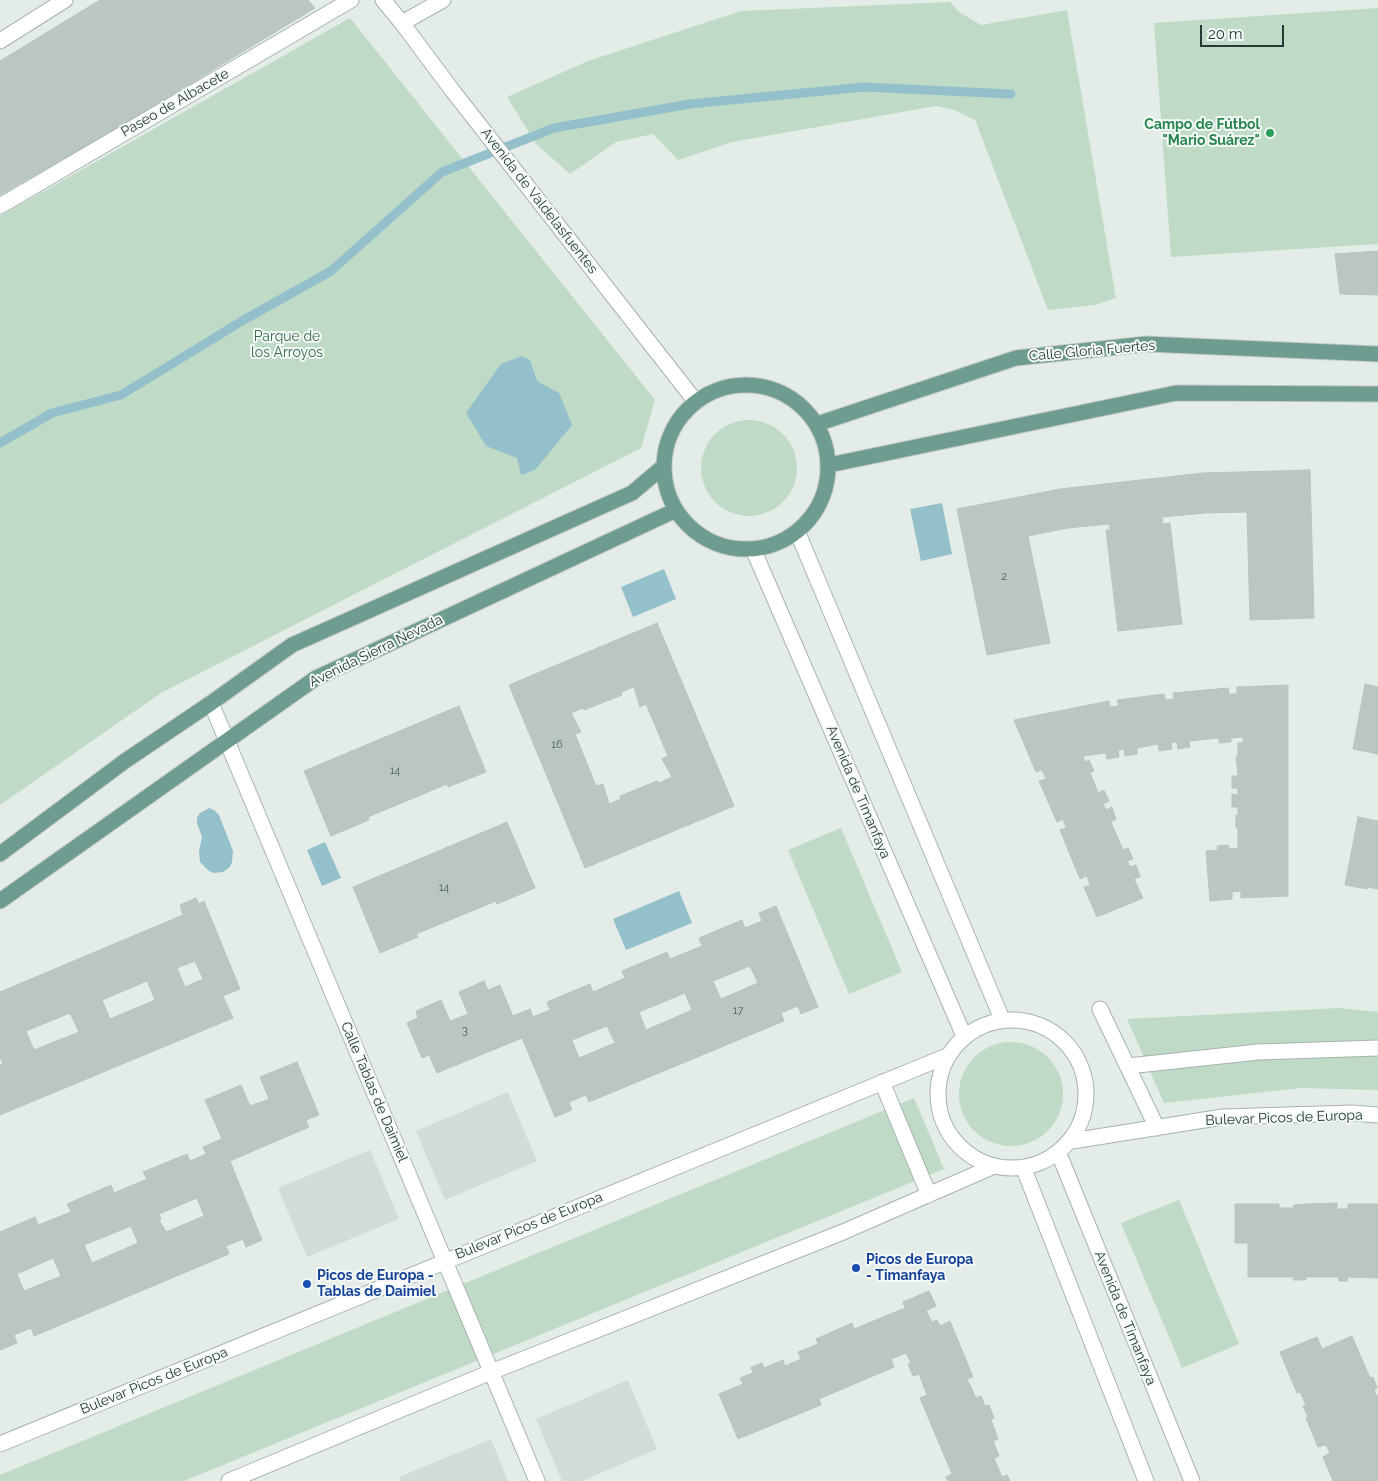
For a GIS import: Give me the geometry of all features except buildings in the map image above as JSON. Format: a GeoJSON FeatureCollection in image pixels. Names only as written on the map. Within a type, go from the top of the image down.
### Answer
{"type":"FeatureCollection","features":[{"type":"Feature","properties":{"kind":"main road","name":"Calle Gloria Fuertes"},"geometry":{"type":"LineString","coordinates":[[817,424],[1016,358],[1146,344],[1378,354]]}},
{"type":"Feature","properties":{"kind":"main road"},"geometry":{"type":"LineString","coordinates":[[739,385],[763,386],[784,394],[804,408],[817,424],[825,444],[829,465],[826,490],[815,513],[797,531],[776,543],[753,549],[730,548],[709,540],[690,527],[676,510],[667,489],[664,466],[668,441],[679,419],[696,402],[716,390],[739,385]]}},
{"type":"Feature","properties":{"kind":"main road"},"geometry":{"type":"LineString","coordinates":[[829,465],[1176,393],[1378,394]]}},
{"type":"Feature","properties":{"kind":"main road"},"geometry":{"type":"LineString","coordinates":[[0,854],[125,761],[212,703],[292,645],[632,493],[664,466]]}},
{"type":"Feature","properties":{"kind":"main road","name":"Avenida Sierra Nevada"},"geometry":{"type":"LineString","coordinates":[[0,901],[316,678],[676,510]]}},
{"type":"Feature","properties":{"kind":"street"},"geometry":{"type":"LineString","coordinates":[[0,41],[65,0]]}},
{"type":"Feature","properties":{"kind":"street","name":"Paseo de Albacete"},"geometry":{"type":"LineString","coordinates":[[0,206],[351,0]]}},
{"type":"Feature","properties":{"kind":"street","name":"Avenida de Valdelasfuentes"},"geometry":{"type":"LineString","coordinates":[[383,0],[696,402]]}},
{"type":"Feature","properties":{"kind":"street"},"geometry":{"type":"LineString","coordinates":[[402,23],[443,0]]}},
{"type":"Feature","properties":{"kind":"street"},"geometry":{"type":"LineString","coordinates":[[797,531],[1002,1019]]}},
{"type":"Feature","properties":{"kind":"street","name":"Avenida de Timanfaya"},"geometry":{"type":"LineString","coordinates":[[753,549],[964,1036]]}},
{"type":"Feature","properties":{"kind":"street","name":"Calle Tablas de Daimiel"},"geometry":{"type":"LineString","coordinates":[[212,703],[537,1481]]}},
{"type":"Feature","properties":{"kind":"street"},"geometry":{"type":"LineString","coordinates":[[1100,1009],[1157,1128]]}},
{"type":"Feature","properties":{"kind":"street"},"geometry":{"type":"LineString","coordinates":[[229,1481],[491,1372],[824,1239],[992,1167],[1024,1169],[1042,1164],[1059,1154],[1072,1141],[1088,1098],[1078,1056],[1039,1023],[1002,1019],[982,1024],[964,1036],[947,1056],[936,1095],[950,1137],[992,1167]]}},
{"type":"Feature","properties":{"kind":"street"},"geometry":{"type":"LineString","coordinates":[[1128,1066],[1258,1052],[1378,1048]]}},
{"type":"Feature","properties":{"kind":"street","name":"Bulevar Picos de Europa"},"geometry":{"type":"LineString","coordinates":[[0,1444],[319,1314],[444,1260],[947,1056]]}},
{"type":"Feature","properties":{"kind":"street"},"geometry":{"type":"LineString","coordinates":[[882,1082],[929,1195]]}},
{"type":"Feature","properties":{"kind":"street","name":"Bulevar Picos de Europa"},"geometry":{"type":"LineString","coordinates":[[1072,1141],[1223,1117],[1352,1113],[1378,1115]]}},
{"type":"Feature","properties":{"kind":"street","name":"Avenida de Timanfaya"},"geometry":{"type":"LineString","coordinates":[[1059,1154],[1192,1481]]}},
{"type":"Feature","properties":{"kind":"street"},"geometry":{"type":"LineString","coordinates":[[1024,1169],[1146,1481]]}},
{"type":"Feature","properties":{"kind":"shaded area"},"geometry":{"type":"Polygon","coordinates":[[[508,1092],[537,1161],[445,1200],[416,1131],[508,1092]]]}},
{"type":"Feature","properties":{"kind":"shaded area"},"geometry":{"type":"Polygon","coordinates":[[[370,1150],[399,1219],[307,1257],[278,1188],[370,1150]]]}},
{"type":"Feature","properties":{"kind":"shaded area"},"geometry":{"type":"Polygon","coordinates":[[[628,1380],[657,1449],[582,1481],[562,1481],[536,1419],[628,1380]]]}},
{"type":"Feature","properties":{"kind":"shaded area"},"geometry":{"type":"Polygon","coordinates":[[[491,1439],[508,1481],[400,1481],[399,1477],[491,1439]]]}},
{"type":"Feature","properties":{"kind":"green space"},"geometry":{"type":"Polygon","coordinates":[[[950,2],[959,12],[981,25],[1067,10],[1116,298],[1095,305],[1048,310],[975,120],[954,110],[936,106],[732,142],[678,160],[653,134],[616,142],[570,174],[536,144],[507,97],[588,61],[741,11],[950,2]]]}},
{"type":"Feature","properties":{"kind":"green space","name":"Campo de Fútbol \"Mario Suárez\""},"geometry":{"type":"Polygon","coordinates":[[[1378,8],[1378,244],[1171,257],[1154,23],[1378,8]]]}},
{"type":"Feature","properties":{"kind":"green space","name":"Parque de los Arroyos"},"geometry":{"type":"Polygon","coordinates":[[[350,18],[655,400],[641,448],[161,693],[0,805],[0,216],[350,18]]]}},
{"type":"Feature","properties":{"kind":"green space"},"geometry":{"type":"Polygon","coordinates":[[[749,420],[767,424],[783,434],[793,450],[797,468],[793,486],[783,502],[767,512],[749,516],[731,512],[715,502],[705,486],[701,468],[705,450],[715,434],[731,424],[749,420]]]}},
{"type":"Feature","properties":{"kind":"green space"},"geometry":{"type":"Polygon","coordinates":[[[841,828],[902,972],[849,994],[788,850],[841,828]]]}},
{"type":"Feature","properties":{"kind":"green space"},"geometry":{"type":"Polygon","coordinates":[[[1339,1008],[1378,1012],[1378,1090],[1301,1088],[1164,1103],[1127,1019],[1339,1008]]]}},
{"type":"Feature","properties":{"kind":"green space"},"geometry":{"type":"Polygon","coordinates":[[[1011,1042],[1031,1046],[1048,1057],[1059,1074],[1063,1094],[1059,1114],[1048,1131],[1031,1142],[1011,1146],[991,1142],[974,1131],[963,1114],[959,1094],[963,1074],[974,1057],[991,1046],[1011,1042]]]}},
{"type":"Feature","properties":{"kind":"green space"},"geometry":{"type":"Polygon","coordinates":[[[914,1098],[944,1169],[184,1481],[0,1481],[0,1475],[914,1098]]]}},
{"type":"Feature","properties":{"kind":"green space"},"geometry":{"type":"Polygon","coordinates":[[[1179,1200],[1239,1344],[1182,1368],[1121,1223],[1179,1200]]]}},
{"type":"Feature","properties":{"kind":"water"},"geometry":{"type":"Polygon","coordinates":[[[522,356],[530,360],[537,381],[559,393],[572,425],[535,470],[521,475],[517,458],[486,446],[466,413],[501,364],[522,356]]]}},
{"type":"Feature","properties":{"kind":"water"},"geometry":{"type":"Polygon","coordinates":[[[942,503],[952,554],[921,561],[910,509],[942,503]]]}},
{"type":"Feature","properties":{"kind":"water"},"geometry":{"type":"Polygon","coordinates":[[[664,569],[676,599],[633,617],[621,587],[664,569]]]}},
{"type":"Feature","properties":{"kind":"water"},"geometry":{"type":"Polygon","coordinates":[[[209,808],[219,815],[233,851],[230,867],[223,872],[214,873],[209,871],[200,862],[199,851],[202,837],[197,818],[200,813],[209,808]]]}},
{"type":"Feature","properties":{"kind":"water"},"geometry":{"type":"Polygon","coordinates":[[[325,842],[341,878],[322,886],[307,850],[325,842]]]}},
{"type":"Feature","properties":{"kind":"water"},"geometry":{"type":"Polygon","coordinates":[[[679,891],[692,923],[626,950],[613,919],[679,891]]]}},
{"type":"Feature","properties":{"kind":"waterway"},"geometry":{"type":"LineString","coordinates":[[0,443],[52,413],[121,395],[242,321],[331,271],[442,172],[554,128],[690,104],[864,87],[1011,94]]}},
{"type":"Feature","properties":{"kind":"place","name":"Campo de Fútbol \"Mario Suárez\""},"geometry":{"type":"Point","coordinates":[1270,133]}},
{"type":"Feature","properties":{"kind":"place","name":"Picos de Europa - Timanfaya"},"geometry":{"type":"Point","coordinates":[856,1268]}},
{"type":"Feature","properties":{"kind":"place","name":"Picos de Europa - Tablas de Daimiel"},"geometry":{"type":"Point","coordinates":[307,1284]}}]}
